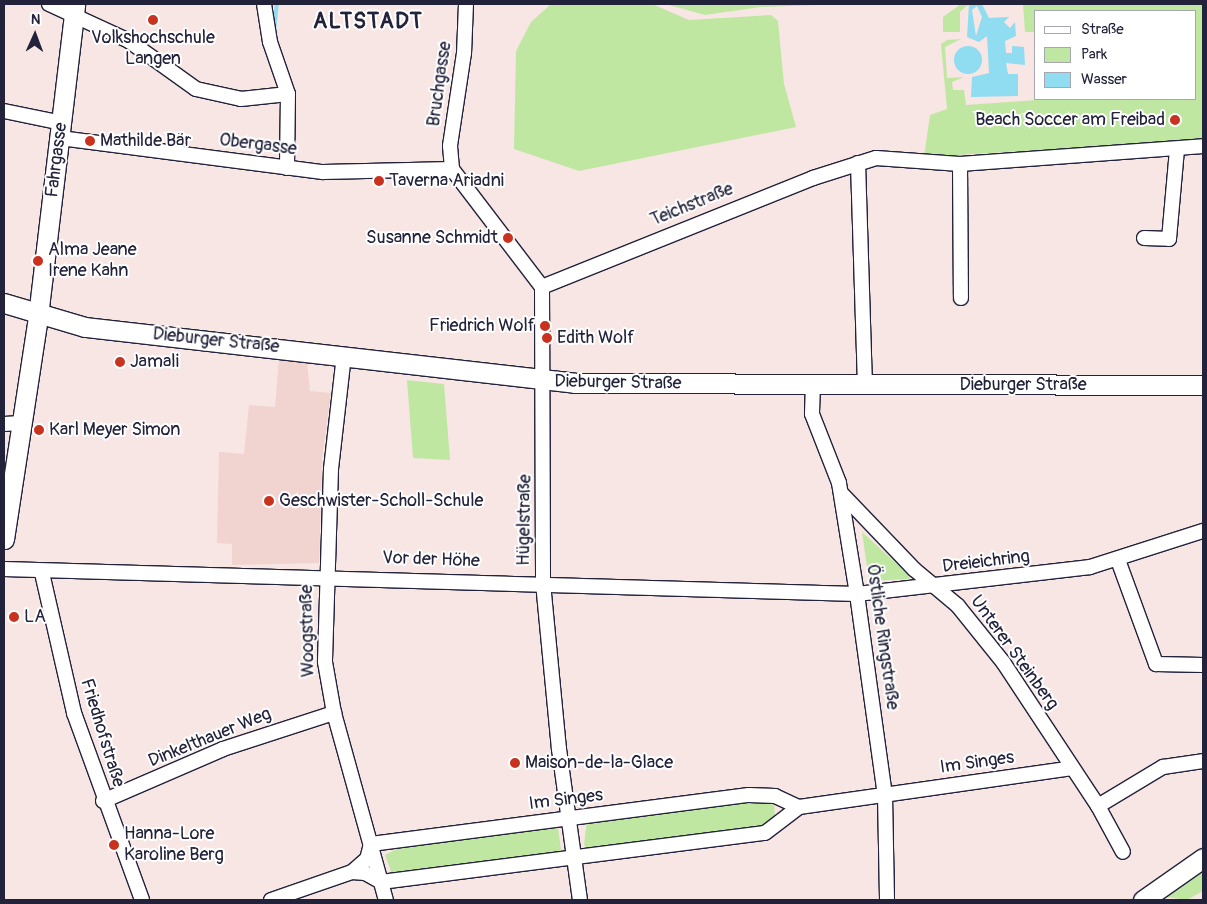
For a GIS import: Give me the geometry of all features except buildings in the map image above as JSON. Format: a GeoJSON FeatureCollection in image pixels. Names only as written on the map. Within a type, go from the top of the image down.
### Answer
{"type":"FeatureCollection","features":[{"type":"Feature","properties":{"kind":"street"},"geometry":{"type":"LineString","coordinates":[[49,4],[75,10],[129,41],[204,92],[241,99],[288,94]]}},
{"type":"Feature","properties":{"kind":"street"},"geometry":{"type":"LineString","coordinates":[[264,4],[270,42],[288,94],[287,168]]}},
{"type":"Feature","properties":{"kind":"street","name":"Bruchgasse"},"geometry":{"type":"LineString","coordinates":[[452,169],[450,146],[464,54],[466,4]]}},
{"type":"Feature","properties":{"kind":"street","name":"Fahrgasse"},"geometry":{"type":"LineString","coordinates":[[4,539],[12,423],[38,316],[75,10]]}},
{"type":"Feature","properties":{"kind":"street","name":"Obergasse"},"geometry":{"type":"LineString","coordinates":[[4,111],[61,130],[287,168],[346,173],[452,169]]}},
{"type":"Feature","properties":{"kind":"street","name":"Teichstraße"},"geometry":{"type":"LineString","coordinates":[[542,287],[858,163],[876,158],[960,164],[1177,150],[1203,146]]}},
{"type":"Feature","properties":{"kind":"street"},"geometry":{"type":"LineString","coordinates":[[1144,238],[1169,239],[1177,150]]}},
{"type":"Feature","properties":{"kind":"street"},"geometry":{"type":"LineString","coordinates":[[858,163],[865,384]]}},
{"type":"Feature","properties":{"kind":"street"},"geometry":{"type":"LineString","coordinates":[[960,164],[961,298]]}},
{"type":"Feature","properties":{"kind":"street"},"geometry":{"type":"LineString","coordinates":[[452,169],[542,287]]}},
{"type":"Feature","properties":{"kind":"street","name":"Hügelstraße"},"geometry":{"type":"LineString","coordinates":[[542,287],[543,583],[568,818],[580,900]]}},
{"type":"Feature","properties":{"kind":"street","name":"Dieburger Straße"},"geometry":{"type":"LineString","coordinates":[[4,303],[38,316],[84,327],[344,355],[543,381],[1203,385]]}},
{"type":"Feature","properties":{"kind":"street","name":"Woogstraße"},"geometry":{"type":"LineString","coordinates":[[344,355],[331,469],[325,650],[334,713],[386,900]]}},
{"type":"Feature","properties":{"kind":"street","name":"Östliche Ringstraße"},"geometry":{"type":"LineString","coordinates":[[813,384],[814,423],[842,493],[857,594],[885,795],[887,900]]}},
{"type":"Feature","properties":{"kind":"street","name":"Unterer Steinberg"},"geometry":{"type":"LineString","coordinates":[[842,493],[936,587],[958,606],[1011,674],[1098,806],[1122,852]]}},
{"type":"Feature","properties":{"kind":"street","name":"Dreieichring"},"geometry":{"type":"LineString","coordinates":[[857,594],[936,587],[1118,560],[1203,532]]}},
{"type":"Feature","properties":{"kind":"street"},"geometry":{"type":"LineString","coordinates":[[1118,560],[1156,664],[1203,665]]}},
{"type":"Feature","properties":{"kind":"street","name":"Vor der Höhe"},"geometry":{"type":"LineString","coordinates":[[4,569],[42,573],[326,576],[857,594]]}},
{"type":"Feature","properties":{"kind":"street","name":"Friedhofstraße"},"geometry":{"type":"LineString","coordinates":[[42,573],[74,713],[103,801],[142,900]]}},
{"type":"Feature","properties":{"kind":"street","name":"Dinkelthauer Weg"},"geometry":{"type":"LineString","coordinates":[[103,801],[223,749],[334,713]]}},
{"type":"Feature","properties":{"kind":"street"},"geometry":{"type":"LineString","coordinates":[[1098,806],[1163,767],[1203,761]]}},
{"type":"Feature","properties":{"kind":"street","name":"Im Singes"},"geometry":{"type":"LineString","coordinates":[[371,844],[762,794],[799,807],[1072,768]]}},
{"type":"Feature","properties":{"kind":"street","name":"Im Singes"},"geometry":{"type":"LineString","coordinates":[[381,882],[765,833],[799,807]]}},
{"type":"Feature","properties":{"kind":"street"},"geometry":{"type":"LineString","coordinates":[[352,872],[366,859],[371,844]]}},
{"type":"Feature","properties":{"kind":"street"},"geometry":{"type":"LineString","coordinates":[[1143,900],[1203,858]]}},
{"type":"Feature","properties":{"kind":"street"},"geometry":{"type":"LineString","coordinates":[[271,900],[352,872],[365,873],[381,882]]}},
{"type":"Feature","properties":{"kind":"shaded area","name":"Geschwister-Scholl-Schule"},"geometry":{"type":"Polygon","coordinates":[[[279,359],[307,362],[310,391],[331,393],[322,458],[319,563],[232,565],[232,544],[217,543],[219,452],[244,454],[249,405],[275,407],[279,359]]]}},
{"type":"Feature","properties":{"kind":"green space"},"geometry":{"type":"Polygon","coordinates":[[[551,4],[652,4],[689,20],[771,15],[778,21],[784,84],[796,127],[579,171],[514,149],[516,51],[531,22],[551,4]]]}},
{"type":"Feature","properties":{"kind":"green space"},"geometry":{"type":"Polygon","coordinates":[[[665,4],[845,4],[761,7],[705,15],[665,4]]]}},
{"type":"Feature","properties":{"kind":"green space"},"geometry":{"type":"Polygon","coordinates":[[[961,4],[969,4],[960,12],[960,32],[943,32],[943,17],[961,4]]]}},
{"type":"Feature","properties":{"kind":"green space"},"geometry":{"type":"Polygon","coordinates":[[[1023,4],[1203,4],[1203,140],[924,157],[930,115],[947,109],[941,44],[947,40],[961,39],[945,47],[947,78],[964,77],[952,82],[953,90],[964,90],[966,105],[1036,100],[1197,100],[1197,10],[1034,10],[1034,32],[1025,32],[1023,4]]]}},
{"type":"Feature","properties":{"kind":"green space"},"geometry":{"type":"Polygon","coordinates":[[[407,380],[444,384],[450,460],[413,458],[407,380]]]}},
{"type":"Feature","properties":{"kind":"green space"},"geometry":{"type":"Polygon","coordinates":[[[862,532],[908,574],[909,579],[869,581],[862,532]]]}},
{"type":"Feature","properties":{"kind":"green space"},"geometry":{"type":"Polygon","coordinates":[[[766,797],[774,801],[775,821],[767,827],[590,850],[584,845],[587,820],[766,797]]]}},
{"type":"Feature","properties":{"kind":"green space"},"geometry":{"type":"Polygon","coordinates":[[[550,826],[558,828],[561,850],[556,854],[392,874],[385,855],[397,849],[550,826]]]}},
{"type":"Feature","properties":{"kind":"green space"},"geometry":{"type":"Polygon","coordinates":[[[1203,872],[1203,891],[1187,900],[1167,897],[1203,872]]]}},
{"type":"Feature","properties":{"kind":"water"},"geometry":{"type":"Polygon","coordinates":[[[969,4],[982,4],[989,18],[1009,17],[1004,22],[1010,28],[1015,22],[1016,36],[1005,41],[1006,53],[1012,53],[1012,46],[1024,47],[1025,65],[1006,63],[1008,74],[1018,74],[1018,96],[971,97],[972,77],[989,73],[987,36],[979,42],[967,37],[969,4]],[[977,6],[972,10],[976,36],[982,17],[977,6]]]}},
{"type":"Feature","properties":{"kind":"water"},"geometry":{"type":"Polygon","coordinates":[[[968,46],[978,50],[982,60],[978,70],[968,74],[958,70],[954,60],[958,50],[968,46]]]}},
{"type":"Feature","properties":{"kind":"waterway"},"geometry":{"type":"LineString","coordinates":[[274,31],[277,4]]}},
{"type":"Feature","properties":{"kind":"place","name":"Volkshochschule Langen"},"geometry":{"type":"Point","coordinates":[153,20]}},
{"type":"Feature","properties":{"kind":"place","name":"Beach Soccer am Freibad"},"geometry":{"type":"Point","coordinates":[1175,120]}},
{"type":"Feature","properties":{"kind":"place","name":"Mathilde Bär"},"geometry":{"type":"Point","coordinates":[90,141]}},
{"type":"Feature","properties":{"kind":"place","name":"Taverna Ariadni"},"geometry":{"type":"Point","coordinates":[379,181]}},
{"type":"Feature","properties":{"kind":"place","name":"Susanne Schmidt"},"geometry":{"type":"Point","coordinates":[508,238]}},
{"type":"Feature","properties":{"kind":"place","name":"Alma Jeane Irene Kahn"},"geometry":{"type":"Point","coordinates":[38,261]}},
{"type":"Feature","properties":{"kind":"place","name":"Friedrich Wolf"},"geometry":{"type":"Point","coordinates":[545,326]}},
{"type":"Feature","properties":{"kind":"place","name":"Edith Wolf"},"geometry":{"type":"Point","coordinates":[547,338]}},
{"type":"Feature","properties":{"kind":"place","name":"Jamali"},"geometry":{"type":"Point","coordinates":[120,362]}},
{"type":"Feature","properties":{"kind":"place","name":"Karl Meyer Simon"},"geometry":{"type":"Point","coordinates":[39,430]}},
{"type":"Feature","properties":{"kind":"place","name":"Geschwister-Scholl-Schule"},"geometry":{"type":"Point","coordinates":[269,501]}},
{"type":"Feature","properties":{"kind":"place","name":"LA"},"geometry":{"type":"Point","coordinates":[14,617]}},
{"type":"Feature","properties":{"kind":"place","name":"Maison-de-la-Glace"},"geometry":{"type":"Point","coordinates":[515,763]}},
{"type":"Feature","properties":{"kind":"place","name":"Hanna-Lore Karoline Berg"},"geometry":{"type":"Point","coordinates":[114,845]}},
{"type":"Feature","properties":{"kind":"district","name":"ALTSTADT"},"geometry":{"type":"Point","coordinates":[368,22]}}]}
